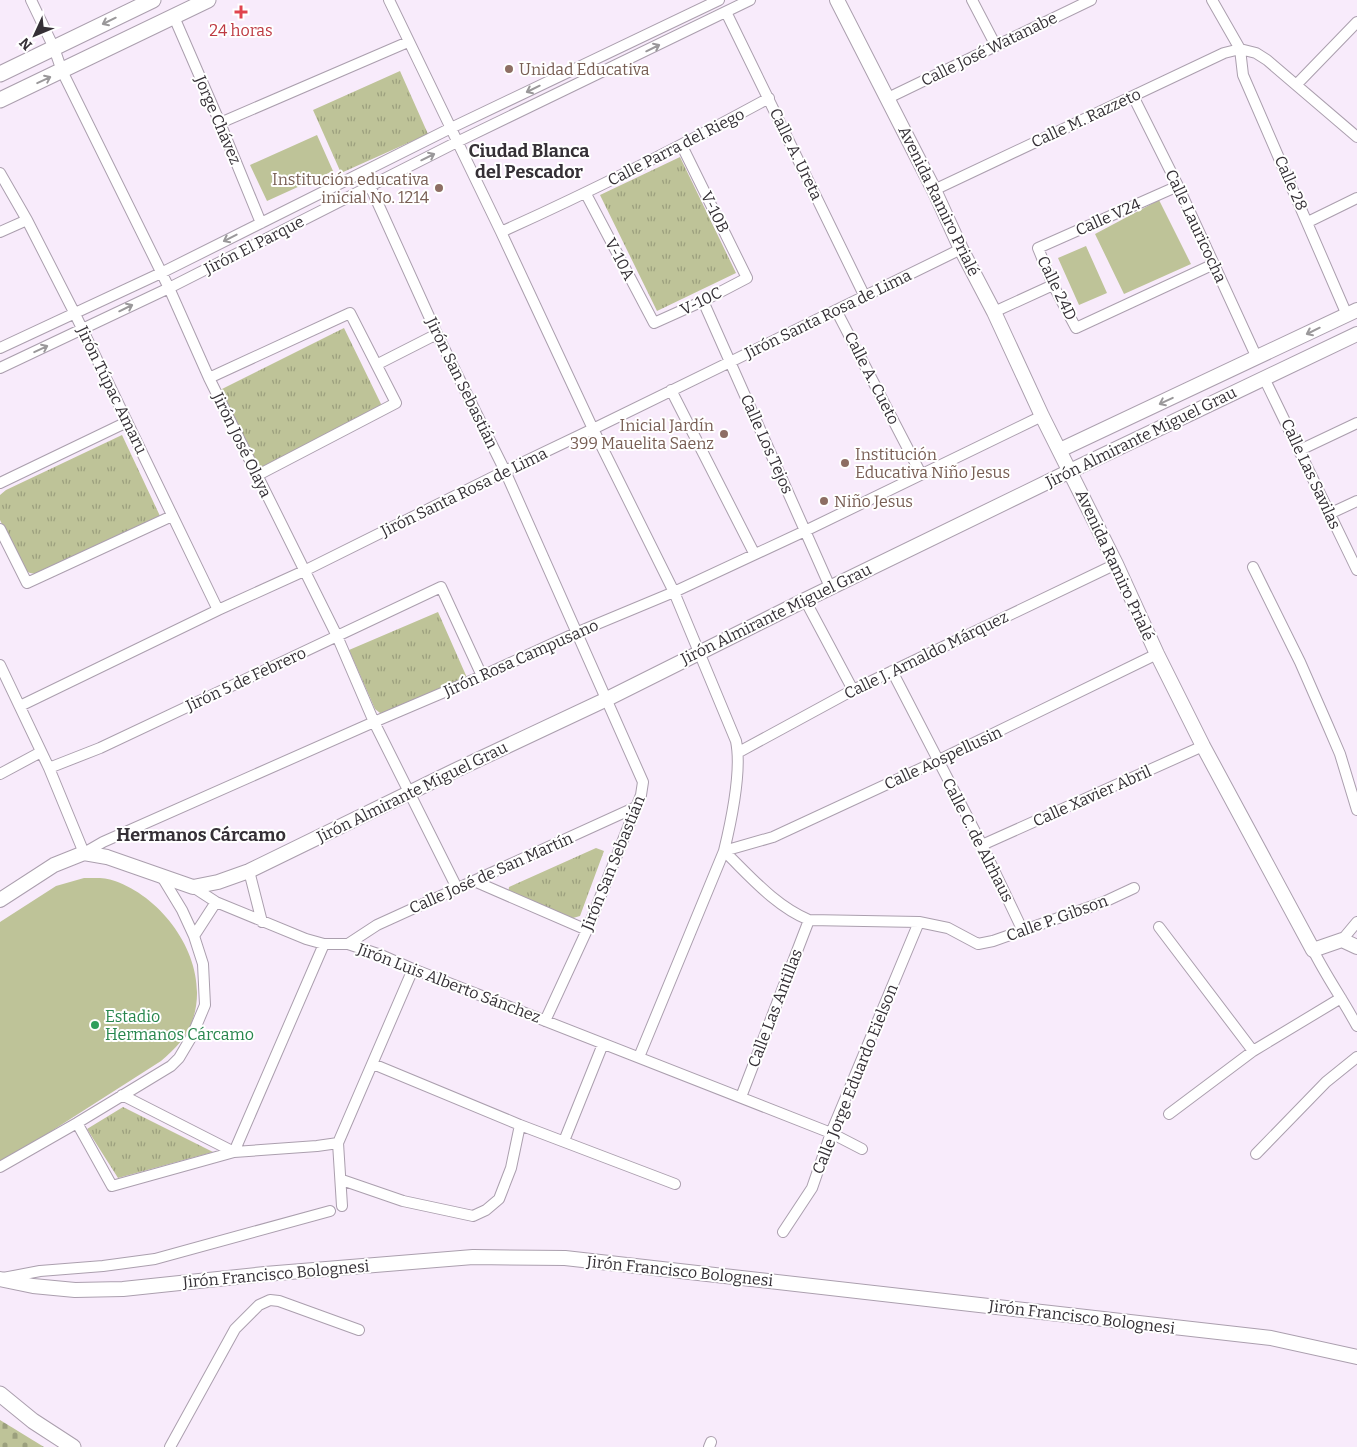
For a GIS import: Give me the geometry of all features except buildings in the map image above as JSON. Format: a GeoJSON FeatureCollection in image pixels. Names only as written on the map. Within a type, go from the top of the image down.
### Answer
{"type":"FeatureCollection","features":[{"type":"Feature","properties":{"kind":"main road"},"geometry":{"type":"LineString","coordinates":[[0,74],[153,0]]}},
{"type":"Feature","properties":{"kind":"main road"},"geometry":{"type":"LineString","coordinates":[[0,100],[208,0]]}},
{"type":"Feature","properties":{"kind":"main road"},"geometry":{"type":"LineString","coordinates":[[0,1394],[33,1420],[74,1447]]}},
{"type":"Feature","properties":{"kind":"street","name":"Jirón José Olaya"},"geometry":{"type":"LineString","coordinates":[[31,0],[54,48],[62,71],[169,288],[209,378],[337,636],[374,722],[457,888]]}},
{"type":"Feature","properties":{"kind":"street"},"geometry":{"type":"LineString","coordinates":[[389,0],[674,592],[698,653],[730,724],[738,752],[734,795],[724,851],[639,1057]]}},
{"type":"Feature","properties":{"kind":"street","name":"Jirón El Parque"},"geometry":{"type":"LineString","coordinates":[[0,348],[161,273],[451,128],[719,0]]}},
{"type":"Feature","properties":{"kind":"street","name":"Jirón El Parque"},"geometry":{"type":"LineString","coordinates":[[0,368],[169,288],[457,142],[750,0]]}},
{"type":"Feature","properties":{"kind":"street","name":"Avenida Ramiro Prialé"},"geometry":{"type":"LineString","coordinates":[[837,0],[888,98],[961,249],[994,312],[1042,416],[1116,564],[1157,654],[1203,746],[1313,950]]}},
{"type":"Feature","properties":{"kind":"street"},"geometry":{"type":"LineString","coordinates":[[972,0],[996,46]]}},
{"type":"Feature","properties":{"kind":"street","name":"Calle José Watanabe"},"geometry":{"type":"LineString","coordinates":[[888,98],[1091,0]]}},
{"type":"Feature","properties":{"kind":"street"},"geometry":{"type":"LineString","coordinates":[[1212,0],[1240,50],[1256,53],[1267,60],[1357,137]]}},
{"type":"Feature","properties":{"kind":"street","name":"Calle A. Ureta"},"geometry":{"type":"LineString","coordinates":[[726,12],[864,297]]}},
{"type":"Feature","properties":{"kind":"street","name":"Jorge Chávez"},"geometry":{"type":"LineString","coordinates":[[174,17],[261,223]]}},
{"type":"Feature","properties":{"kind":"street"},"geometry":{"type":"LineString","coordinates":[[1297,84],[1357,22]]}},
{"type":"Feature","properties":{"kind":"street"},"geometry":{"type":"LineString","coordinates":[[220,123],[408,42]]}},
{"type":"Feature","properties":{"kind":"street","name":"Calle M. Razzeto"},"geometry":{"type":"LineString","coordinates":[[934,190],[1224,53],[1240,50]]}},
{"type":"Feature","properties":{"kind":"street","name":"Calle 28"},"geometry":{"type":"LineString","coordinates":[[1240,50],[1243,75],[1308,222],[1352,313]]}},
{"type":"Feature","properties":{"kind":"street","name":"Calle Lauricocha"},"geometry":{"type":"LineString","coordinates":[[1133,96],[1178,186],[1258,358]]}},
{"type":"Feature","properties":{"kind":"street","name":"Calle Parra del Riego"},"geometry":{"type":"LineString","coordinates":[[501,232],[586,194],[682,146],[769,98]]}},
{"type":"Feature","properties":{"kind":"street","name":"V-10B"},"geometry":{"type":"LineString","coordinates":[[682,146],[747,278]]}},
{"type":"Feature","properties":{"kind":"street","name":"Jirón Túpac Amaru"},"geometry":{"type":"LineString","coordinates":[[0,173],[27,220],[83,330],[218,610]]}},
{"type":"Feature","properties":{"kind":"street","name":"Jirón San Sebastián"},"geometry":{"type":"LineString","coordinates":[[370,186],[437,334],[505,471],[643,782],[636,808],[587,930],[545,1020]]}},
{"type":"Feature","properties":{"kind":"street","name":"Calle V24"},"geometry":{"type":"LineString","coordinates":[[1038,248],[1178,186]]}},
{"type":"Feature","properties":{"kind":"street","name":"V-10A"},"geometry":{"type":"LineString","coordinates":[[586,194],[654,323]]}},
{"type":"Feature","properties":{"kind":"street"},"geometry":{"type":"LineString","coordinates":[[1308,222],[1357,198]]}},
{"type":"Feature","properties":{"kind":"street"},"geometry":{"type":"LineString","coordinates":[[0,232],[27,220]]}},
{"type":"Feature","properties":{"kind":"street","name":"Calle 24D"},"geometry":{"type":"LineString","coordinates":[[1038,248],[1053,285],[1076,328],[1214,264]]}},
{"type":"Feature","properties":{"kind":"street","name":"Jirón Santa Rosa de Lima"},"geometry":{"type":"LineString","coordinates":[[20,706],[218,610],[304,571],[961,249]]}},
{"type":"Feature","properties":{"kind":"street","name":"V-10C"},"geometry":{"type":"LineString","coordinates":[[654,323],[703,301],[747,278]]}},
{"type":"Feature","properties":{"kind":"street"},"geometry":{"type":"LineString","coordinates":[[994,312],[1053,285]]}},
{"type":"Feature","properties":{"kind":"street","name":"Calle Los Tejos"},"geometry":{"type":"LineString","coordinates":[[703,301],[830,587]]}},
{"type":"Feature","properties":{"kind":"street","name":"Calle A. Cueto"},"geometry":{"type":"LineString","coordinates":[[836,310],[921,474]]}},
{"type":"Feature","properties":{"kind":"street"},"geometry":{"type":"LineString","coordinates":[[209,378],[350,313],[378,364],[396,403],[258,475]]}},
{"type":"Feature","properties":{"kind":"street","name":"Jirón Almirante Miguel Grau"},"geometry":{"type":"LineString","coordinates":[[1060,450],[1352,313]]}},
{"type":"Feature","properties":{"kind":"street"},"geometry":{"type":"LineString","coordinates":[[378,364],[437,334]]}},
{"type":"Feature","properties":{"kind":"street","name":"Jirón Almirante Miguel Grau"},"geometry":{"type":"LineString","coordinates":[[193,887],[218,882],[249,871],[409,794],[454,770],[607,699],[830,587],[1070,470],[1357,334]]}},
{"type":"Feature","properties":{"kind":"street","name":"Calle Las Savilas"},"geometry":{"type":"LineString","coordinates":[[1264,378],[1357,570]]}},
{"type":"Feature","properties":{"kind":"street"},"geometry":{"type":"LineString","coordinates":[[671,390],[754,553]]}},
{"type":"Feature","properties":{"kind":"street","name":"Jirón Rosa Campusano"},"geometry":{"type":"LineString","coordinates":[[0,900],[54,865],[84,853],[103,842],[578,632],[674,592],[1042,416]]}},
{"type":"Feature","properties":{"kind":"street"},"geometry":{"type":"LineString","coordinates":[[0,483],[127,422]]}},
{"type":"Feature","properties":{"kind":"street"},"geometry":{"type":"LineString","coordinates":[[1300,450],[1357,423]]}},
{"type":"Feature","properties":{"kind":"street"},"geometry":{"type":"LineString","coordinates":[[1329,514],[1357,501]]}},
{"type":"Feature","properties":{"kind":"street"},"geometry":{"type":"LineString","coordinates":[[1,533],[27,583],[172,516]]}},
{"type":"Feature","properties":{"kind":"street","name":"Calle J. Arnaldo Márquez"},"geometry":{"type":"LineString","coordinates":[[738,752],[853,690],[1116,564]]}},
{"type":"Feature","properties":{"kind":"street"},"geometry":{"type":"LineString","coordinates":[[1253,567],[1300,662],[1340,754],[1357,810]]}},
{"type":"Feature","properties":{"kind":"street","name":"Jirón 5 de Febrero"},"geometry":{"type":"LineString","coordinates":[[49,768],[100,748],[441,587],[482,676]]}},
{"type":"Feature","properties":{"kind":"street"},"geometry":{"type":"LineString","coordinates":[[804,600],[853,690]]}},
{"type":"Feature","properties":{"kind":"street","name":"Calle Aospellusin"},"geometry":{"type":"LineString","coordinates":[[724,851],[773,837],[937,761],[1157,654]]}},
{"type":"Feature","properties":{"kind":"street"},"geometry":{"type":"LineString","coordinates":[[0,666],[49,768],[84,853]]}},
{"type":"Feature","properties":{"kind":"street","name":"Calle C. de Alrhaus"},"geometry":{"type":"LineString","coordinates":[[892,671],[982,845],[1022,930]]}},
{"type":"Feature","properties":{"kind":"street","name":"Calle Xavier Abril"},"geometry":{"type":"LineString","coordinates":[[982,845],[1203,746]]}},
{"type":"Feature","properties":{"kind":"street"},"geometry":{"type":"LineString","coordinates":[[0,774],[41,752]]}},
{"type":"Feature","properties":{"kind":"street","name":"Calle José de San Martín"},"geometry":{"type":"LineString","coordinates":[[348,944],[377,925],[636,808]]}},
{"type":"Feature","properties":{"kind":"street"},"geometry":{"type":"LineString","coordinates":[[724,851],[781,904],[793,913],[810,920],[919,922]]}},
{"type":"Feature","properties":{"kind":"street","name":"Jirón Luis Alberto Sánchez"},"geometry":{"type":"LineString","coordinates":[[84,853],[108,857],[193,887],[216,902],[262,922],[324,944],[348,944],[381,955],[831,1133],[862,1149]]}},
{"type":"Feature","properties":{"kind":"street"},"geometry":{"type":"LineString","coordinates":[[249,871],[262,922]]}},
{"type":"Feature","properties":{"kind":"street"},"geometry":{"type":"LineString","coordinates":[[0,1166],[77,1123],[171,1066],[179,1058],[192,1036],[205,1005],[203,964],[194,936],[182,910],[162,877]]}},
{"type":"Feature","properties":{"kind":"street"},"geometry":{"type":"LineString","coordinates":[[474,881],[587,930]]}},
{"type":"Feature","properties":{"kind":"street","name":"Calle P. Gibson"},"geometry":{"type":"LineString","coordinates":[[919,922],[948,928],[978,944],[993,941],[1104,902],[1134,888]]}},
{"type":"Feature","properties":{"kind":"street"},"geometry":{"type":"LineString","coordinates":[[194,936],[216,902]]}},
{"type":"Feature","properties":{"kind":"street","name":"Calle Las Antillas"},"geometry":{"type":"LineString","coordinates":[[741,1097],[810,920]]}},
{"type":"Feature","properties":{"kind":"street","name":"Calle Jorge Eduardo Eielson"},"geometry":{"type":"LineString","coordinates":[[783,1232],[812,1188],[831,1133],[919,922]]}},
{"type":"Feature","properties":{"kind":"street"},"geometry":{"type":"LineString","coordinates":[[1357,922],[1342,940],[1313,950],[1328,979],[1357,1026]]}},
{"type":"Feature","properties":{"kind":"street"},"geometry":{"type":"LineString","coordinates":[[1159,927],[1253,1051]]}},
{"type":"Feature","properties":{"kind":"street"},"geometry":{"type":"LineString","coordinates":[[1342,940],[1357,947]]}},
{"type":"Feature","properties":{"kind":"street"},"geometry":{"type":"LineString","coordinates":[[234,1152],[324,944]]}},
{"type":"Feature","properties":{"kind":"street"},"geometry":{"type":"LineString","coordinates":[[342,1206],[342,1180],[338,1142],[413,969]]}},
{"type":"Feature","properties":{"kind":"street"},"geometry":{"type":"LineString","coordinates":[[1169,1114],[1253,1051],[1341,998]]}},
{"type":"Feature","properties":{"kind":"street"},"geometry":{"type":"LineString","coordinates":[[564,1141],[603,1044]]}},
{"type":"Feature","properties":{"kind":"street"},"geometry":{"type":"LineString","coordinates":[[1256,1154],[1326,1082],[1357,1057]]}},
{"type":"Feature","properties":{"kind":"street"},"geometry":{"type":"LineString","coordinates":[[372,1064],[520,1125],[676,1184]]}},
{"type":"Feature","properties":{"kind":"street"},"geometry":{"type":"LineString","coordinates":[[122,1095],[234,1152]]}},
{"type":"Feature","properties":{"kind":"street"},"geometry":{"type":"LineString","coordinates":[[77,1123],[112,1186],[234,1152],[317,1146],[338,1142]]}},
{"type":"Feature","properties":{"kind":"street"},"geometry":{"type":"LineString","coordinates":[[342,1180],[403,1201],[473,1216],[486,1210],[499,1199],[511,1168],[520,1125]]}},
{"type":"Feature","properties":{"kind":"street"},"geometry":{"type":"LineString","coordinates":[[0,1279],[40,1271],[103,1266],[155,1259],[330,1211]]}},
{"type":"Feature","properties":{"kind":"street","name":"Jirón Francisco Bolognesi"},"geometry":{"type":"LineString","coordinates":[[0,1279],[33,1286],[75,1290],[123,1289],[266,1274],[464,1258],[565,1258],[1271,1338],[1357,1357]]}},
{"type":"Feature","properties":{"kind":"street"},"geometry":{"type":"LineString","coordinates":[[170,1447],[235,1329],[259,1304],[270,1300],[279,1300],[359,1330]]}},
{"type":"Feature","properties":{"kind":"green space"},"geometry":{"type":"Polygon","coordinates":[[[400,71],[428,134],[341,173],[313,110],[400,71]]]}},
{"type":"Feature","properties":{"kind":"green space"},"geometry":{"type":"Polygon","coordinates":[[[317,135],[333,171],[267,201],[250,165],[317,135]]]}},
{"type":"Feature","properties":{"kind":"green space"},"geometry":{"type":"Polygon","coordinates":[[[680,157],[736,273],[657,311],[600,195],[680,157]]]}},
{"type":"Feature","properties":{"kind":"green space"},"geometry":{"type":"Polygon","coordinates":[[[1159,200],[1191,264],[1124,294],[1095,234],[1159,200]]]}},
{"type":"Feature","properties":{"kind":"green space"},"geometry":{"type":"Polygon","coordinates":[[[1086,246],[1107,293],[1079,305],[1058,258],[1086,246]]]}},
{"type":"Feature","properties":{"kind":"green space"},"geometry":{"type":"Polygon","coordinates":[[[344,328],[381,404],[379,409],[257,470],[218,391],[344,328]]]}},
{"type":"Feature","properties":{"kind":"green space"},"geometry":{"type":"Polygon","coordinates":[[[122,435],[160,516],[36,574],[24,570],[0,520],[0,495],[6,490],[122,435]]]}},
{"type":"Feature","properties":{"kind":"green space"},"geometry":{"type":"Polygon","coordinates":[[[438,612],[468,680],[385,715],[380,713],[375,709],[349,650],[438,612]]]}},
{"type":"Feature","properties":{"kind":"green space"},"geometry":{"type":"Polygon","coordinates":[[[596,848],[604,851],[580,916],[573,918],[508,894],[509,887],[596,848]]]}},
{"type":"Feature","properties":{"kind":"green space","name":"Estadio Hermanos Cárcamo"},"geometry":{"type":"Polygon","coordinates":[[[84,878],[111,880],[134,890],[151,902],[167,918],[180,936],[190,955],[196,976],[197,998],[193,1019],[188,1031],[180,1042],[161,1061],[0,1164],[0,922],[56,886],[84,878]]]}},
{"type":"Feature","properties":{"kind":"green space"},"geometry":{"type":"Polygon","coordinates":[[[123,1107],[213,1152],[118,1178],[87,1129],[123,1107]]]}},
{"type":"Feature","properties":{"kind":"green space"},"geometry":{"type":"Polygon","coordinates":[[[0,1420],[44,1447],[0,1447],[0,1420]]]}},
{"type":"Feature","properties":{"kind":"place","name":"24 horas"},"geometry":{"type":"Point","coordinates":[241,12]}},
{"type":"Feature","properties":{"kind":"place","name":"Unidad Educativa"},"geometry":{"type":"Point","coordinates":[509,69]}},
{"type":"Feature","properties":{"kind":"place","name":"Institución educativa inicial No. 1214"},"geometry":{"type":"Point","coordinates":[439,188]}},
{"type":"Feature","properties":{"kind":"place","name":"Inicial Jardín 399 Mauelita Saenz"},"geometry":{"type":"Point","coordinates":[724,434]}},
{"type":"Feature","properties":{"kind":"place","name":"Institución Educativa Niño Jesus"},"geometry":{"type":"Point","coordinates":[845,463]}},
{"type":"Feature","properties":{"kind":"place","name":"Niño Jesus"},"geometry":{"type":"Point","coordinates":[824,501]}},
{"type":"Feature","properties":{"kind":"place","name":"Estadio Hermanos Cárcamo"},"geometry":{"type":"Point","coordinates":[95,1025]}},
{"type":"Feature","properties":{"kind":"district","name":"Ciudad Blanca del Pescador"},"geometry":{"type":"Point","coordinates":[529,161]}},
{"type":"Feature","properties":{"kind":"district","name":"Hermanos Cárcamo"},"geometry":{"type":"Point","coordinates":[201,835]}}]}
